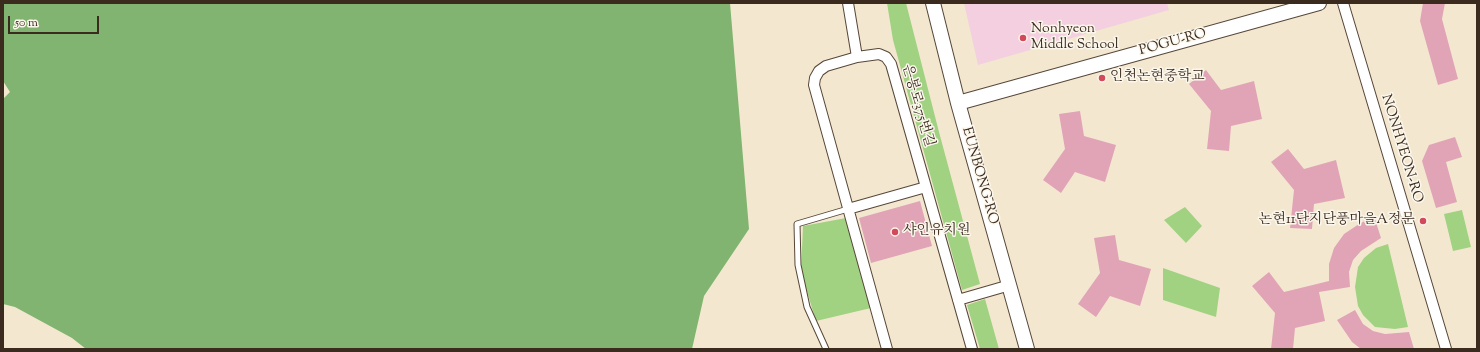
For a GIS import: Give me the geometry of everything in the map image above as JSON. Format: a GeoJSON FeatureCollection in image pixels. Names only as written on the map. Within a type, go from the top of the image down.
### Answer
{"type":"FeatureCollection","features":[{"type":"Feature","properties":{"kind":"street"},"geometry":{"type":"LineString","coordinates":[[848,3],[857,57]]}},
{"type":"Feature","properties":{"kind":"street","name":"EUNBONG-RO"},"geometry":{"type":"LineString","coordinates":[[933,3],[958,102],[1027,349]]}},
{"type":"Feature","properties":{"kind":"street","name":"POGU-RO"},"geometry":{"type":"LineString","coordinates":[[958,102],[1318,3]]}},
{"type":"Feature","properties":{"kind":"street","name":"NONHYEON-RO"},"geometry":{"type":"LineString","coordinates":[[1343,3],[1446,349]]}},
{"type":"Feature","properties":{"kind":"street","name":"은봉로375번길"},"geometry":{"type":"LineString","coordinates":[[887,349],[814,85],[815,78],[819,71],[826,66],[857,57],[879,54],[886,57],[891,64],[972,349]]}},
{"type":"Feature","properties":{"kind":"street"},"geometry":{"type":"LineString","coordinates":[[848,209],[926,187]]}},
{"type":"Feature","properties":{"kind":"street"},"geometry":{"type":"LineString","coordinates":[[958,300],[1010,285]]}},
{"type":"Feature","properties":{"kind":"lane"},"geometry":{"type":"LineString","coordinates":[[826,349],[807,307],[798,265],[797,224],[848,209]]}},
{"type":"Feature","properties":{"kind":"shaded area","name":"Nonhyeon Middle School"},"geometry":{"type":"Polygon","coordinates":[[[964,3],[1167,3],[1169,10],[978,65],[964,3]]]}},
{"type":"Feature","properties":{"kind":"green space"},"geometry":{"type":"Polygon","coordinates":[[[3,3],[730,3],[749,229],[704,296],[692,349],[86,349],[72,338],[15,307],[3,304],[3,99],[10,92],[3,81],[3,3]]]}},
{"type":"Feature","properties":{"kind":"green space"},"geometry":{"type":"Polygon","coordinates":[[[887,3],[906,3],[980,284],[962,290],[893,40],[887,3]]]}},
{"type":"Feature","properties":{"kind":"green space"},"geometry":{"type":"Polygon","coordinates":[[[1185,207],[1202,226],[1186,243],[1164,220],[1185,207]]]}},
{"type":"Feature","properties":{"kind":"green space"},"geometry":{"type":"Polygon","coordinates":[[[1462,210],[1471,247],[1453,251],[1444,214],[1462,210]]]}},
{"type":"Feature","properties":{"kind":"green space"},"geometry":{"type":"Polygon","coordinates":[[[846,218],[871,308],[816,321],[801,272],[803,226],[846,218]]]}},
{"type":"Feature","properties":{"kind":"green space"},"geometry":{"type":"Polygon","coordinates":[[[1388,244],[1408,327],[1395,329],[1375,327],[1363,315],[1358,306],[1355,287],[1358,267],[1364,258],[1376,248],[1388,244]]]}},
{"type":"Feature","properties":{"kind":"green space"},"geometry":{"type":"Polygon","coordinates":[[[1163,268],[1220,288],[1216,317],[1163,300],[1163,268]]]}},
{"type":"Feature","properties":{"kind":"green space"},"geometry":{"type":"Polygon","coordinates":[[[985,299],[999,349],[980,349],[967,305],[985,299]]]}},
{"type":"Feature","properties":{"kind":"building"},"geometry":{"type":"Polygon","coordinates":[[[1423,3],[1445,3],[1442,19],[1458,79],[1438,85],[1420,21],[1423,3]]]}},
{"type":"Feature","properties":{"kind":"building"},"geometry":{"type":"Polygon","coordinates":[[[1206,70],[1221,90],[1254,81],[1262,119],[1231,126],[1229,151],[1207,149],[1211,111],[1189,84],[1206,70]]]}},
{"type":"Feature","properties":{"kind":"building"},"geometry":{"type":"Polygon","coordinates":[[[1080,111],[1084,136],[1116,145],[1105,182],[1075,172],[1061,193],[1043,180],[1065,149],[1059,114],[1080,111]]]}},
{"type":"Feature","properties":{"kind":"building"},"geometry":{"type":"Polygon","coordinates":[[[1455,137],[1462,157],[1446,162],[1457,202],[1436,208],[1422,161],[1429,145],[1455,137]]]}},
{"type":"Feature","properties":{"kind":"building"},"geometry":{"type":"Polygon","coordinates":[[[1288,149],[1304,169],[1336,160],[1345,198],[1314,204],[1312,229],[1290,228],[1294,190],[1271,162],[1288,149]]]}},
{"type":"Feature","properties":{"kind":"building","name":"샤인유치원"},"geometry":{"type":"Polygon","coordinates":[[[920,201],[932,246],[871,263],[859,218],[920,201]]]}},
{"type":"Feature","properties":{"kind":"building"},"geometry":{"type":"Polygon","coordinates":[[[1374,216],[1381,238],[1361,251],[1353,260],[1349,272],[1350,287],[1319,292],[1325,321],[1295,328],[1293,349],[1271,349],[1275,313],[1252,286],[1269,272],[1284,292],[1329,281],[1329,264],[1334,248],[1344,234],[1374,216]]]}},
{"type":"Feature","properties":{"kind":"building"},"geometry":{"type":"Polygon","coordinates":[[[1115,235],[1119,260],[1151,269],[1140,306],[1110,296],[1096,317],[1078,304],[1100,273],[1094,238],[1115,235]]]}},
{"type":"Feature","properties":{"kind":"building"},"geometry":{"type":"Polygon","coordinates":[[[1355,310],[1363,324],[1373,331],[1385,334],[1409,332],[1414,349],[1361,349],[1352,342],[1337,320],[1355,310]]]}},
{"type":"Feature","properties":{"kind":"place","name":"Nonhyeon Middle School"},"geometry":{"type":"Point","coordinates":[1023,38]}},
{"type":"Feature","properties":{"kind":"place","name":"인천논현중학교"},"geometry":{"type":"Point","coordinates":[1102,78]}},
{"type":"Feature","properties":{"kind":"place","name":"논현11단지단풍마을A정문"},"geometry":{"type":"Point","coordinates":[1423,221]}},
{"type":"Feature","properties":{"kind":"place","name":"샤인유치원"},"geometry":{"type":"Point","coordinates":[895,232]}}]}
